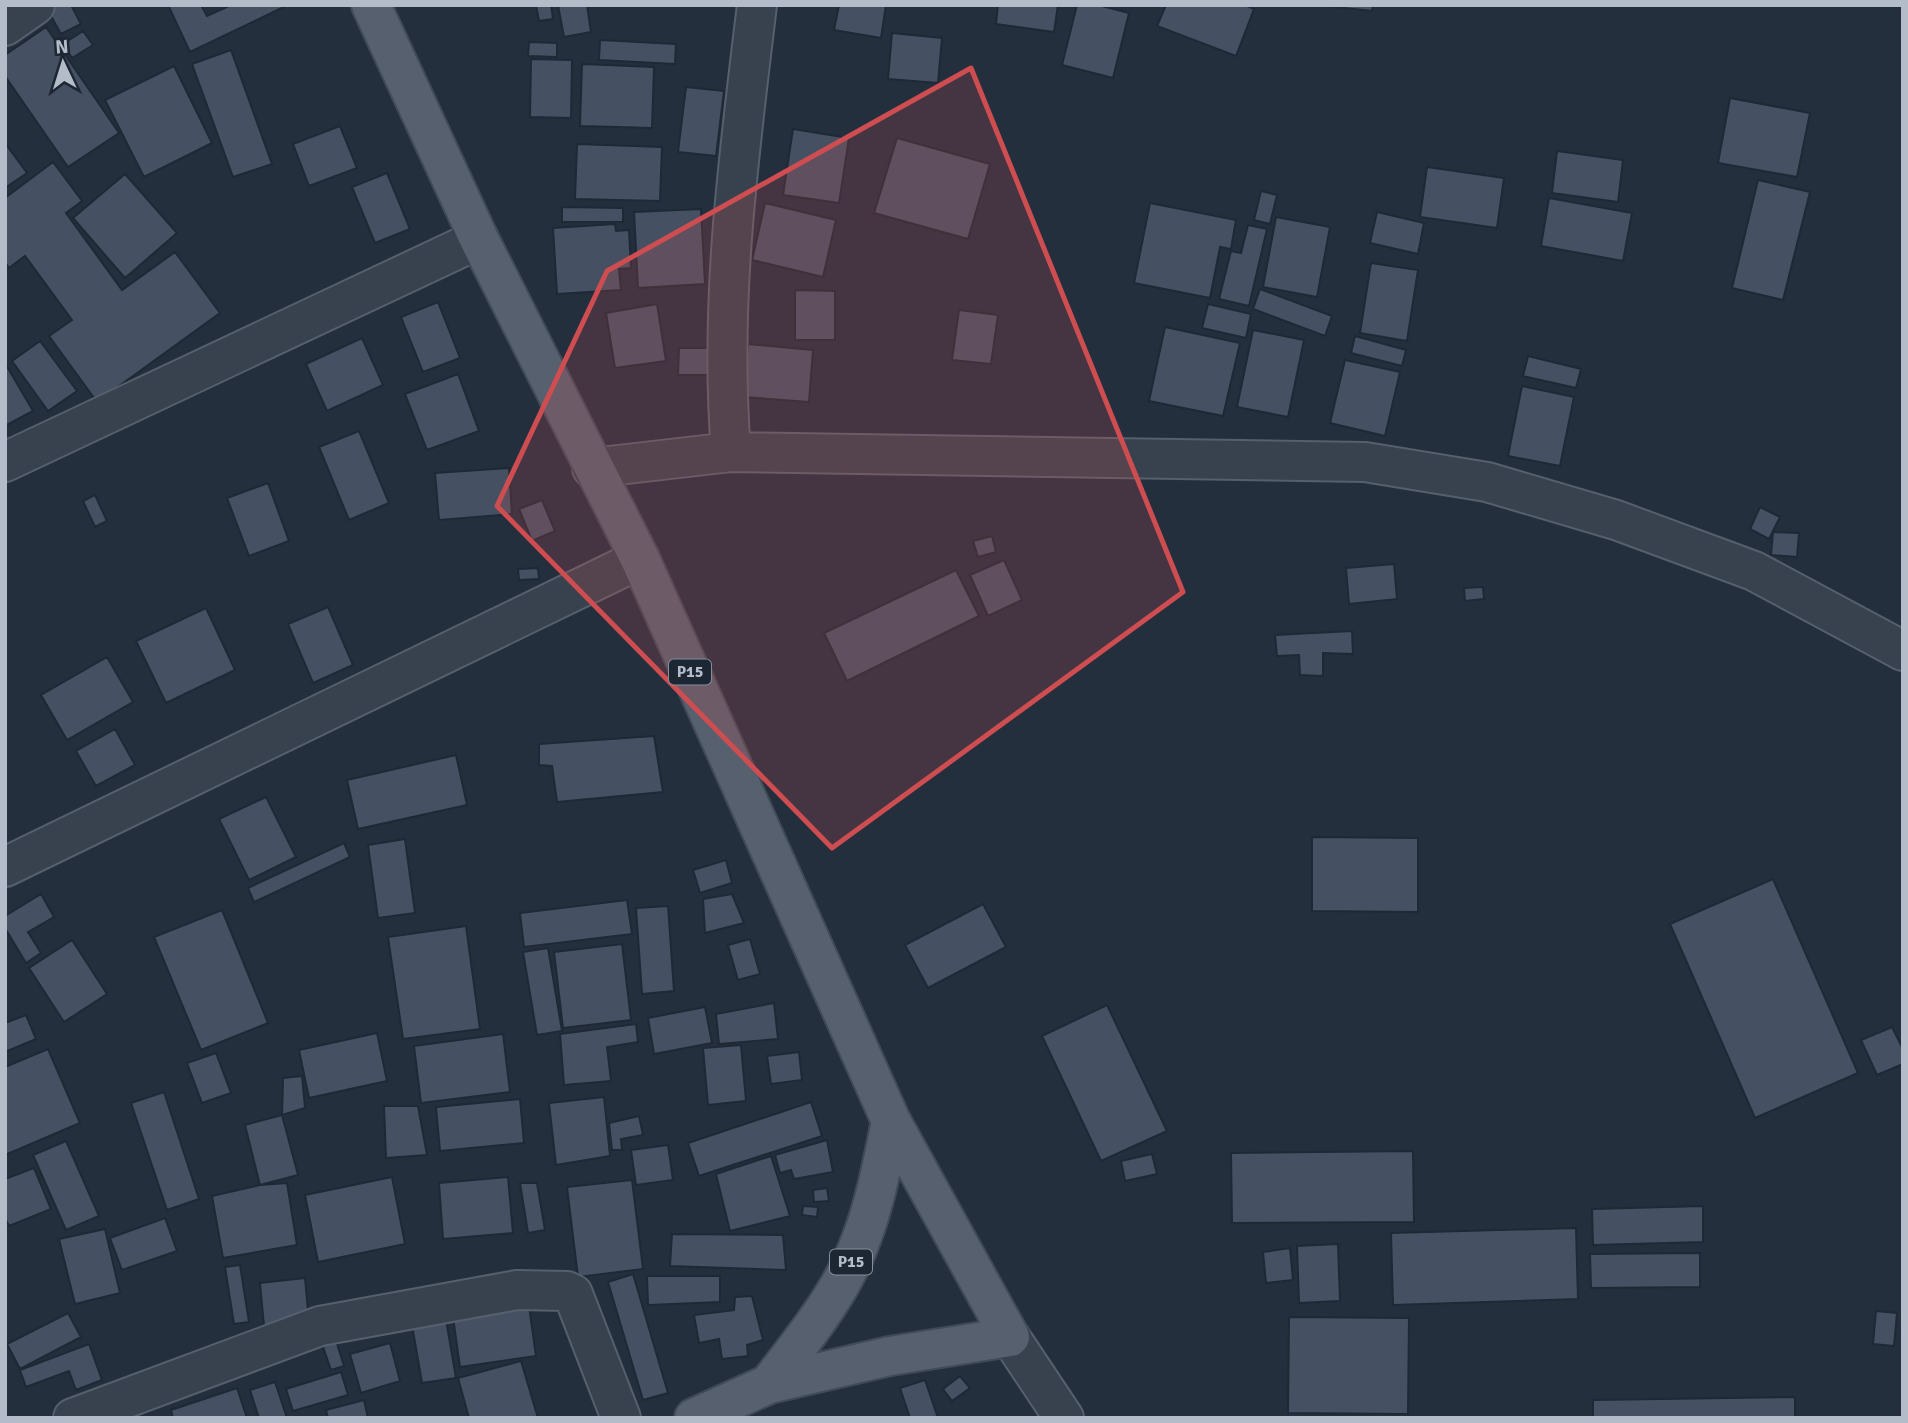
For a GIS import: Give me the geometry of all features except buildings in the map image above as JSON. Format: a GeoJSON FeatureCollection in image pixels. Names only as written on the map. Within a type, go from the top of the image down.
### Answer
{"type":"FeatureCollection","features":[{"type":"Feature","properties":{"kind":"main road","name":"P15"},"geometry":{"type":"LineString","coordinates":[[371,5],[479,239],[640,559],[891,1121],[1010,1337],[890,1356],[769,1384],[694,1418]]}},
{"type":"Feature","properties":{"kind":"main road","name":"P15"},"geometry":{"type":"LineString","coordinates":[[769,1384],[835,1292],[862,1239],[876,1192],[891,1121]]}},
{"type":"Feature","properties":{"kind":"street"},"geometry":{"type":"LineString","coordinates":[[5,26],[35,5]]}},
{"type":"Feature","properties":{"kind":"street"},"geometry":{"type":"LineString","coordinates":[[731,452],[726,381],[731,234],[757,5]]}},
{"type":"Feature","properties":{"kind":"street"},"geometry":{"type":"LineString","coordinates":[[5,462],[479,239]]}},
{"type":"Feature","properties":{"kind":"street"},"geometry":{"type":"LineString","coordinates":[[592,468],[731,452],[1365,462],[1487,482],[1616,520],[1754,571],[1903,651]]}},
{"type":"Feature","properties":{"kind":"street"},"geometry":{"type":"LineString","coordinates":[[5,867],[640,559]]}},
{"type":"Feature","properties":{"kind":"street"},"geometry":{"type":"LineString","coordinates":[[73,1418],[320,1326],[517,1290],[568,1291],[573,1294],[621,1418]]}},
{"type":"Feature","properties":{"kind":"street"},"geometry":{"type":"LineString","coordinates":[[1010,1337],[1064,1418]]}},
{"type":"Feature","properties":{"kind":"highlighted area"},"geometry":{"type":"Polygon","coordinates":[[[971,68],[1183,592],[832,848],[497,506],[607,271],[971,68]]]}}]}
